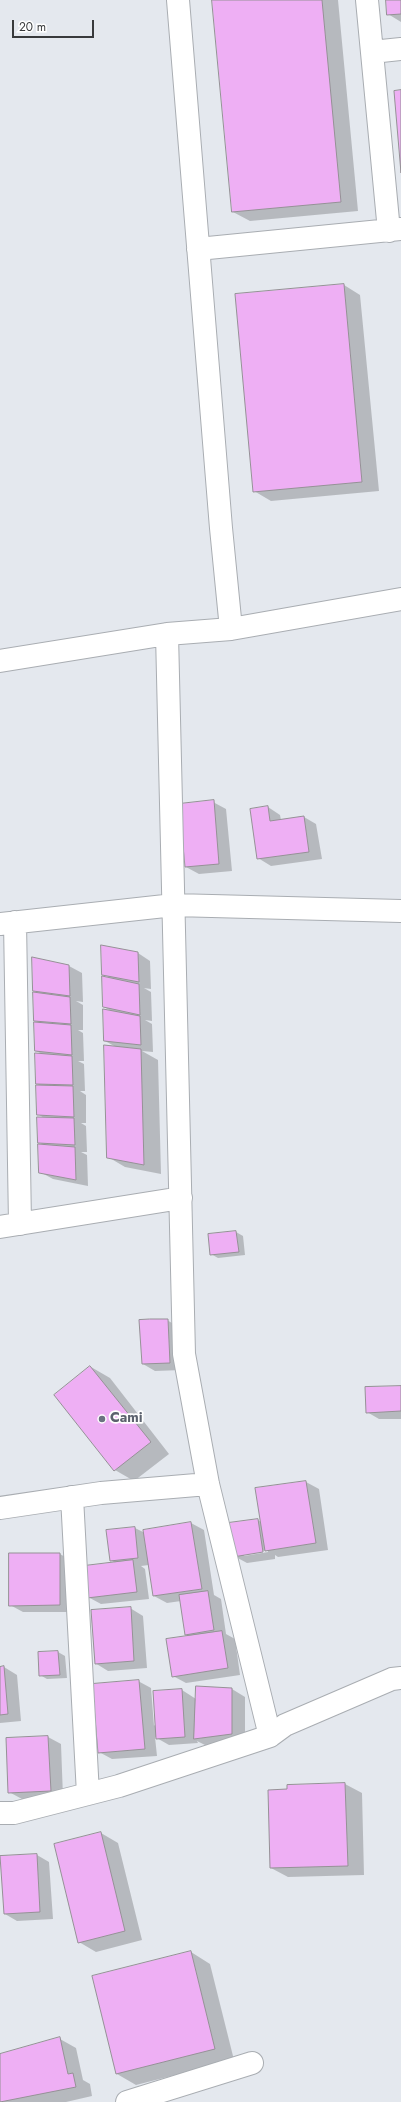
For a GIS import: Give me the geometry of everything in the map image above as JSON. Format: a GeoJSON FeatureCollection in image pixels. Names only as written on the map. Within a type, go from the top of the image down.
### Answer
{"type":"FeatureCollection","features":[{"type":"Feature","properties":{"kind":"street"},"geometry":{"type":"LineString","coordinates":[[178,0],[221,528],[231,629]]}},
{"type":"Feature","properties":{"kind":"street"},"geometry":{"type":"LineString","coordinates":[[198,249],[395,230],[372,52],[367,0]]}},
{"type":"Feature","properties":{"kind":"street"},"geometry":{"type":"LineString","coordinates":[[372,52],[401,49]]}},
{"type":"Feature","properties":{"kind":"street"},"geometry":{"type":"LineString","coordinates":[[0,661],[167,634],[231,629],[401,599]]}},
{"type":"Feature","properties":{"kind":"street"},"geometry":{"type":"LineString","coordinates":[[167,634],[184,1354],[208,1484],[270,1736]]}},
{"type":"Feature","properties":{"kind":"street"},"geometry":{"type":"LineString","coordinates":[[181,1198],[10,1226],[8,923],[174,905],[401,910]]}},
{"type":"Feature","properties":{"kind":"street"},"geometry":{"type":"LineString","coordinates":[[0,1508],[101,1493],[208,1484]]}},
{"type":"Feature","properties":{"kind":"street"},"geometry":{"type":"LineString","coordinates":[[72,1498],[88,1794]]}},
{"type":"Feature","properties":{"kind":"street"},"geometry":{"type":"LineString","coordinates":[[0,1813],[14,1813],[119,1786],[270,1736],[285,1725],[392,1679],[401,1678]]}},
{"type":"Feature","properties":{"kind":"street"},"geometry":{"type":"LineString","coordinates":[[127,2102],[252,2063]]}},
{"type":"Feature","properties":{"kind":"building"},"geometry":{"type":"Polygon","coordinates":[[[212,0],[322,0],[341,202],[232,212],[212,0]]]}},
{"type":"Feature","properties":{"kind":"building"},"geometry":{"type":"Polygon","coordinates":[[[386,0],[401,0],[401,14],[387,15],[386,0]]]}},
{"type":"Feature","properties":{"kind":"building"},"geometry":{"type":"Polygon","coordinates":[[[401,90],[401,173],[394,91],[401,90]]]}},
{"type":"Feature","properties":{"kind":"building"},"geometry":{"type":"Polygon","coordinates":[[[344,284],[362,482],[253,492],[235,294],[344,284]]]}},
{"type":"Feature","properties":{"kind":"building"},"geometry":{"type":"Polygon","coordinates":[[[214,800],[219,864],[185,867],[179,804],[214,800]]]}},
{"type":"Feature","properties":{"kind":"building"},"geometry":{"type":"Polygon","coordinates":[[[268,806],[270,821],[304,816],[309,852],[257,859],[250,809],[268,806]]]}},
{"type":"Feature","properties":{"kind":"building"},"geometry":{"type":"Polygon","coordinates":[[[101,945],[138,952],[139,982],[102,975],[101,945]]]}},
{"type":"Feature","properties":{"kind":"building"},"geometry":{"type":"Polygon","coordinates":[[[32,957],[69,965],[70,996],[33,991],[32,957]]]}},
{"type":"Feature","properties":{"kind":"building"},"geometry":{"type":"Polygon","coordinates":[[[102,976],[139,984],[140,1015],[103,1007],[102,976]]]}},
{"type":"Feature","properties":{"kind":"building"},"geometry":{"type":"Polygon","coordinates":[[[33,992],[70,997],[71,1024],[34,1021],[33,992]]]}},
{"type":"Feature","properties":{"kind":"building"},"geometry":{"type":"Polygon","coordinates":[[[103,1009],[140,1016],[141,1045],[104,1041],[103,1009]]]}},
{"type":"Feature","properties":{"kind":"building"},"geometry":{"type":"Polygon","coordinates":[[[34,1022],[71,1025],[72,1055],[35,1051],[34,1022]]]}},
{"type":"Feature","properties":{"kind":"building"},"geometry":{"type":"Polygon","coordinates":[[[104,1045],[141,1049],[144,1165],[107,1158],[104,1045]]]}},
{"type":"Feature","properties":{"kind":"building"},"geometry":{"type":"Polygon","coordinates":[[[35,1053],[72,1056],[73,1085],[36,1084],[35,1053]]]}},
{"type":"Feature","properties":{"kind":"building"},"geometry":{"type":"Polygon","coordinates":[[[36,1085],[73,1086],[74,1117],[37,1115],[36,1085]]]}},
{"type":"Feature","properties":{"kind":"building"},"geometry":{"type":"Polygon","coordinates":[[[37,1117],[74,1118],[75,1145],[38,1143],[37,1117]]]}},
{"type":"Feature","properties":{"kind":"building"},"geometry":{"type":"Polygon","coordinates":[[[38,1144],[75,1147],[76,1180],[39,1173],[38,1144]]]}},
{"type":"Feature","properties":{"kind":"building"},"geometry":{"type":"Polygon","coordinates":[[[236,1231],[239,1252],[210,1255],[208,1234],[236,1231]]]}},
{"type":"Feature","properties":{"kind":"building"},"geometry":{"type":"Polygon","coordinates":[[[168,1319],[170,1363],[142,1364],[139,1320],[168,1319]]]}},
{"type":"Feature","properties":{"kind":"building","name":"Cami"},"geometry":{"type":"Polygon","coordinates":[[[90,1366],[151,1442],[114,1471],[54,1395],[90,1366]]]}},
{"type":"Feature","properties":{"kind":"building"},"geometry":{"type":"Polygon","coordinates":[[[401,1386],[401,1411],[366,1413],[365,1387],[401,1386]]]}},
{"type":"Feature","properties":{"kind":"building"},"geometry":{"type":"Polygon","coordinates":[[[306,1481],[316,1543],[265,1551],[255,1488],[306,1481]]]}},
{"type":"Feature","properties":{"kind":"building"},"geometry":{"type":"Polygon","coordinates":[[[258,1519],[263,1552],[233,1557],[228,1523],[258,1519]]]}},
{"type":"Feature","properties":{"kind":"building"},"geometry":{"type":"Polygon","coordinates":[[[191,1522],[202,1589],[153,1596],[143,1530],[191,1522]]]}},
{"type":"Feature","properties":{"kind":"building"},"geometry":{"type":"Polygon","coordinates":[[[135,1527],[138,1558],[110,1561],[106,1530],[135,1527]]]}},
{"type":"Feature","properties":{"kind":"building"},"geometry":{"type":"Polygon","coordinates":[[[9,1553],[60,1553],[60,1605],[9,1606],[9,1553]]]}},
{"type":"Feature","properties":{"kind":"building"},"geometry":{"type":"Polygon","coordinates":[[[133,1560],[137,1592],[87,1598],[84,1566],[133,1560]]]}},
{"type":"Feature","properties":{"kind":"building"},"geometry":{"type":"Polygon","coordinates":[[[208,1591],[214,1630],[185,1635],[179,1595],[208,1591]]]}},
{"type":"Feature","properties":{"kind":"building"},"geometry":{"type":"Polygon","coordinates":[[[131,1607],[134,1661],[95,1664],[91,1610],[131,1607]]]}},
{"type":"Feature","properties":{"kind":"building"},"geometry":{"type":"Polygon","coordinates":[[[222,1631],[228,1668],[172,1677],[166,1639],[222,1631]]]}},
{"type":"Feature","properties":{"kind":"building"},"geometry":{"type":"Polygon","coordinates":[[[58,1651],[60,1675],[39,1676],[38,1652],[58,1651]]]}},
{"type":"Feature","properties":{"kind":"building"},"geometry":{"type":"Polygon","coordinates":[[[4,1666],[8,1714],[0,1715],[0,1667],[4,1666]]]}},
{"type":"Feature","properties":{"kind":"building"},"geometry":{"type":"Polygon","coordinates":[[[139,1680],[145,1749],[98,1753],[92,1684],[139,1680]]]}},
{"type":"Feature","properties":{"kind":"building"},"geometry":{"type":"Polygon","coordinates":[[[196,1686],[232,1688],[232,1734],[194,1739],[196,1686]]]}},
{"type":"Feature","properties":{"kind":"building"},"geometry":{"type":"Polygon","coordinates":[[[182,1689],[185,1737],[156,1739],[153,1691],[182,1689]]]}},
{"type":"Feature","properties":{"kind":"building"},"geometry":{"type":"Polygon","coordinates":[[[48,1736],[51,1791],[8,1793],[6,1738],[48,1736]]]}},
{"type":"Feature","properties":{"kind":"building"},"geometry":{"type":"Polygon","coordinates":[[[345,1783],[348,1866],[270,1868],[268,1790],[287,1789],[287,1785],[345,1783]]]}},
{"type":"Feature","properties":{"kind":"building"},"geometry":{"type":"Polygon","coordinates":[[[101,1832],[125,1931],[78,1943],[54,1844],[101,1832]]]}},
{"type":"Feature","properties":{"kind":"building"},"geometry":{"type":"Polygon","coordinates":[[[37,1854],[40,1912],[4,1914],[0,1856],[37,1854]]]}},
{"type":"Feature","properties":{"kind":"building"},"geometry":{"type":"Polygon","coordinates":[[[191,1951],[215,2049],[116,2074],[92,1976],[191,1951]]]}},
{"type":"Feature","properties":{"kind":"building"},"geometry":{"type":"Polygon","coordinates":[[[60,2037],[68,2074],[73,2073],[76,2087],[0,2102],[0,2054],[60,2037]]]}},
{"type":"Feature","properties":{"kind":"place","name":"Cami"},"geometry":{"type":"Point","coordinates":[102,1419]}}]}
